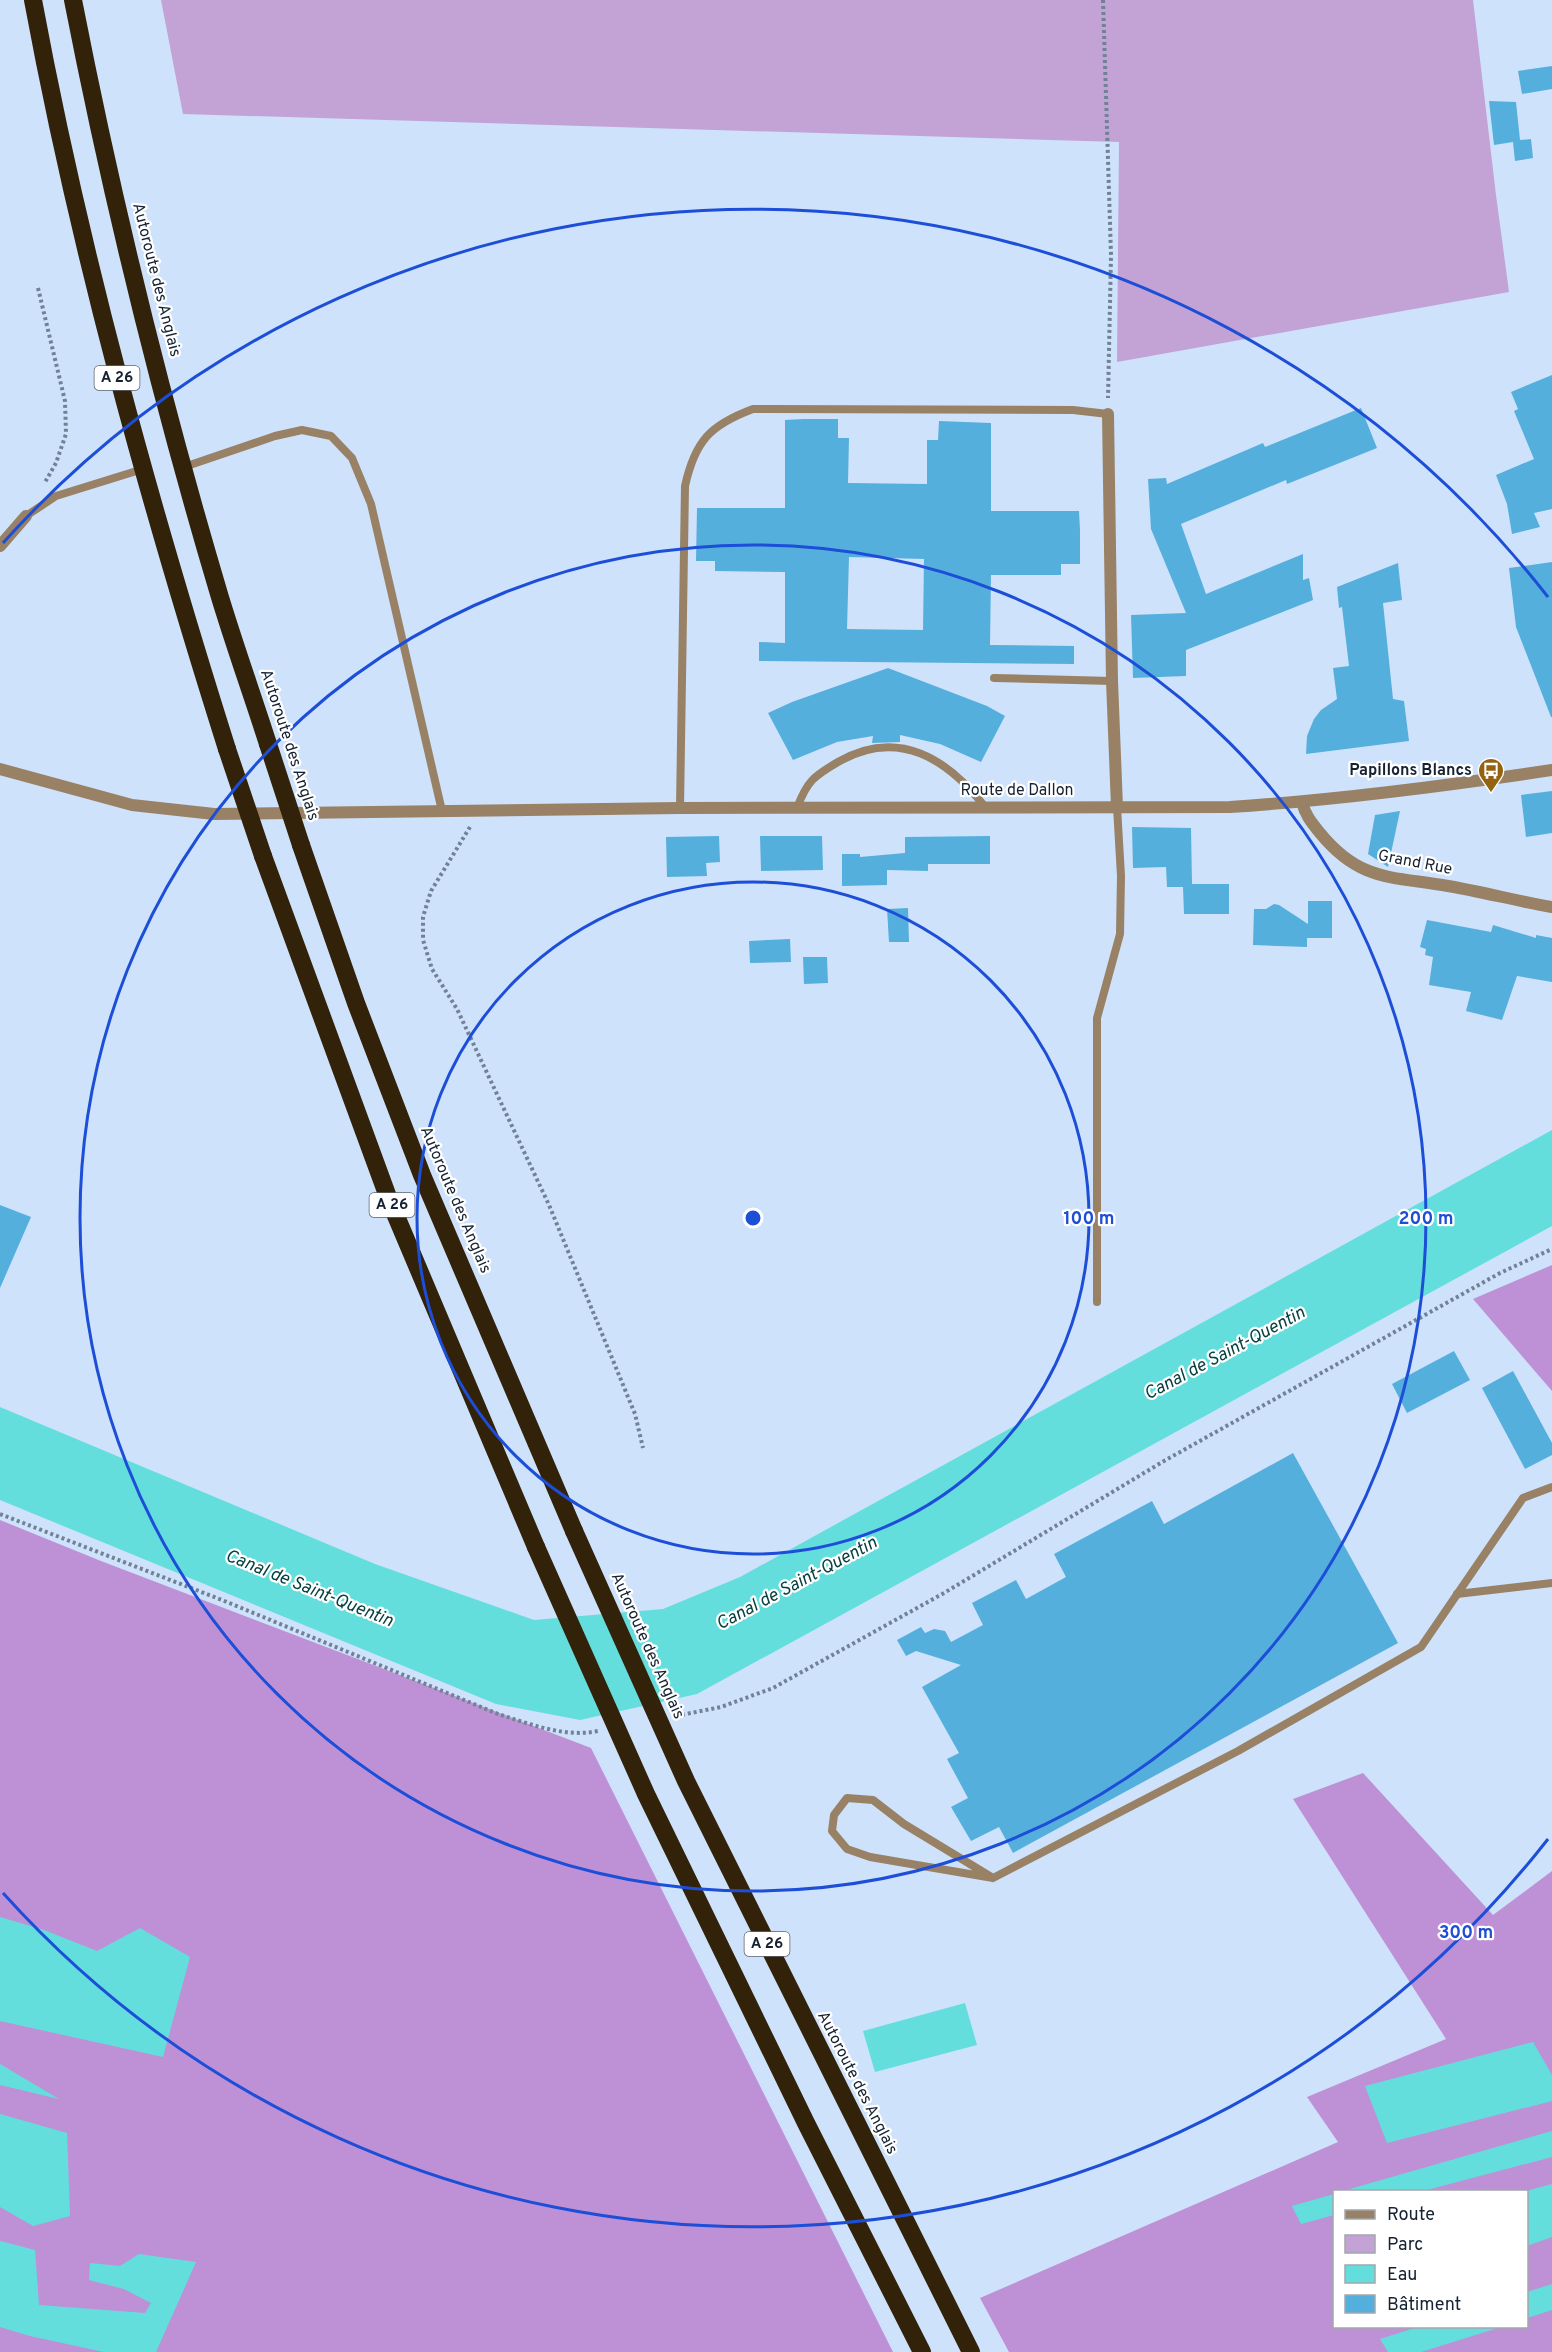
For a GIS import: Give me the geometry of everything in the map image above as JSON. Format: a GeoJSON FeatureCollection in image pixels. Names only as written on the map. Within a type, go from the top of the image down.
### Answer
{"type":"FeatureCollection","features":[{"type":"Feature","properties":{"kind":"highway","name":"A 26"},"geometry":{"type":"LineString","coordinates":[[33,0],[49,86],[112,361],[182,606],[263,856],[388,1197],[536,1547],[646,1794],[806,2123],[922,2352]]}},
{"type":"Feature","properties":{"kind":"highway","name":"Autoroute des Anglais"},"geometry":{"type":"LineString","coordinates":[[73,0],[88,76],[149,338],[219,594],[301,845],[356,1003],[422,1175],[574,1531],[686,1780],[843,2100],[971,2352]]}},
{"type":"Feature","properties":{"kind":"street"},"geometry":{"type":"LineString","coordinates":[[1108,414],[1112,681],[1117,807]]}},
{"type":"Feature","properties":{"kind":"street"},"geometry":{"type":"LineString","coordinates":[[0,546],[26,516]]}},
{"type":"Feature","properties":{"kind":"street","name":"Route de Dallon"},"geometry":{"type":"LineString","coordinates":[[0,769],[132,805],[213,814],[680,808],[1230,807],[1410,790],[1552,770]]}},
{"type":"Feature","properties":{"kind":"street","name":"Grand Rue"},"geometry":{"type":"LineString","coordinates":[[1302,802],[1304,813],[1329,844],[1356,866],[1382,877],[1447,886],[1552,907]]}},
{"type":"Feature","properties":{"kind":"lane"},"geometry":{"type":"LineString","coordinates":[[680,808],[685,486],[699,444],[712,430],[732,417],[753,409],[1073,410],[1108,414]]}},
{"type":"Feature","properties":{"kind":"lane"},"geometry":{"type":"LineString","coordinates":[[184,467],[275,436],[302,430],[330,436],[352,458],[370,504],[442,811]]}},
{"type":"Feature","properties":{"kind":"lane"},"geometry":{"type":"LineString","coordinates":[[26,516],[56,496],[143,468]]}},
{"type":"Feature","properties":{"kind":"lane"},"geometry":{"type":"LineString","coordinates":[[994,678],[1112,681]]}},
{"type":"Feature","properties":{"kind":"lane"},"geometry":{"type":"LineString","coordinates":[[796,808],[804,787],[820,772],[846,757],[876,747],[910,749],[938,760],[967,784],[985,807]]}},
{"type":"Feature","properties":{"kind":"lane"},"geometry":{"type":"LineString","coordinates":[[1097,1302],[1097,1018],[1120,934],[1121,876],[1117,807]]}},
{"type":"Feature","properties":{"kind":"lane"},"geometry":{"type":"LineString","coordinates":[[993,1878],[904,1824],[873,1800],[848,1798],[834,1815],[832,1831],[847,1850],[870,1857],[993,1878],[1238,1750],[1421,1647],[1523,1498],[1552,1487]]}},
{"type":"Feature","properties":{"kind":"lane"},"geometry":{"type":"LineString","coordinates":[[1457,1594],[1552,1583]]}},
{"type":"Feature","properties":{"kind":"path"},"geometry":{"type":"LineString","coordinates":[[1103,0],[1110,255],[1108,414]]}},
{"type":"Feature","properties":{"kind":"path"},"geometry":{"type":"LineString","coordinates":[[26,516],[56,463],[66,434],[64,401],[38,288]]}},
{"type":"Feature","properties":{"kind":"path"},"geometry":{"type":"LineString","coordinates":[[480,812],[431,891],[423,917],[423,939],[432,969],[457,1009],[549,1205],[634,1414],[643,1448]]}},
{"type":"Feature","properties":{"kind":"path"},"geometry":{"type":"LineString","coordinates":[[674,1716],[721,1707],[773,1688],[972,1577],[1164,1461],[1500,1273],[1552,1249]]}},
{"type":"Feature","properties":{"kind":"path"},"geometry":{"type":"LineString","coordinates":[[0,1514],[222,1600],[498,1714],[541,1727],[581,1734],[605,1730]]}},
{"type":"Feature","properties":{"kind":"green space"},"geometry":{"type":"Polygon","coordinates":[[[161,0],[1473,0],[1509,292],[1117,362],[1119,142],[183,114],[161,0]]]}},
{"type":"Feature","properties":{"kind":"shaded area"},"geometry":{"type":"Polygon","coordinates":[[[1552,1265],[1552,1391],[1473,1299],[1552,1265]]]}},
{"type":"Feature","properties":{"kind":"shaded area"},"geometry":{"type":"Polygon","coordinates":[[[0,1520],[101,1561],[591,1748],[893,2352],[0,2352],[0,1520]]]}},
{"type":"Feature","properties":{"kind":"shaded area"},"geometry":{"type":"Polygon","coordinates":[[[1363,1773],[1493,1915],[1552,1871],[1552,2352],[1009,2352],[980,2298],[1338,2142],[1307,2097],[1446,2039],[1293,1799],[1363,1773]]]}},
{"type":"Feature","properties":{"kind":"water","name":"Canal de Saint-Quentin"},"geometry":{"type":"Polygon","coordinates":[[[1552,1130],[1552,1226],[697,1694],[580,1720],[496,1704],[0,1500],[0,1407],[375,1564],[534,1620],[663,1609],[740,1577],[1552,1130]]]}},
{"type":"Feature","properties":{"kind":"water"},"geometry":{"type":"Polygon","coordinates":[[[0,1917],[44,1930],[97,1951],[140,1928],[190,1957],[163,2057],[0,2021],[0,1917]]]}},
{"type":"Feature","properties":{"kind":"water"},"geometry":{"type":"Polygon","coordinates":[[[965,2003],[977,2045],[875,2072],[863,2031],[965,2003]]]}},
{"type":"Feature","properties":{"kind":"water"},"geometry":{"type":"Polygon","coordinates":[[[1533,2042],[1552,2075],[1552,2101],[1387,2143],[1365,2086],[1533,2042]]]}},
{"type":"Feature","properties":{"kind":"water"},"geometry":{"type":"Polygon","coordinates":[[[0,2064],[59,2099],[0,2085],[0,2064]]]}},
{"type":"Feature","properties":{"kind":"water"},"geometry":{"type":"Polygon","coordinates":[[[0,2114],[67,2133],[70,2216],[33,2226],[0,2207],[0,2114]]]}},
{"type":"Feature","properties":{"kind":"water"},"geometry":{"type":"Polygon","coordinates":[[[1552,2131],[1552,2157],[1427,2190],[1346,2190],[1552,2131]]]}},
{"type":"Feature","properties":{"kind":"water"},"geometry":{"type":"Polygon","coordinates":[[[1552,2184],[1552,2237],[1528,2246],[1528,2190],[1552,2184]]]}},
{"type":"Feature","properties":{"kind":"water"},"geometry":{"type":"Polygon","coordinates":[[[1333,2194],[1333,2215],[1301,2224],[1292,2206],[1333,2194]]]}},
{"type":"Feature","properties":{"kind":"water"},"geometry":{"type":"Polygon","coordinates":[[[0,2241],[35,2250],[39,2305],[145,2313],[151,2303],[124,2289],[89,2280],[90,2263],[120,2266],[139,2254],[196,2262],[156,2352],[104,2352],[0,2327],[0,2241]]]}},
{"type":"Feature","properties":{"kind":"water"},"geometry":{"type":"Polygon","coordinates":[[[1552,2284],[1552,2310],[1528,2318],[1528,2292],[1552,2284]]]}},
{"type":"Feature","properties":{"kind":"water"},"geometry":{"type":"Polygon","coordinates":[[[1415,2328],[1498,2328],[1421,2352],[1388,2352],[1380,2339],[1415,2328]]]}},
{"type":"Feature","properties":{"kind":"building"},"geometry":{"type":"Polygon","coordinates":[[[1552,66],[1552,89],[1522,94],[1518,71],[1552,66]]]}},
{"type":"Feature","properties":{"kind":"building"},"geometry":{"type":"Polygon","coordinates":[[[1489,101],[1516,102],[1520,140],[1531,139],[1533,158],[1515,161],[1513,142],[1494,145],[1489,101]]]}},
{"type":"Feature","properties":{"kind":"building"},"geometry":{"type":"Polygon","coordinates":[[[1552,375],[1552,509],[1534,513],[1540,527],[1512,534],[1507,504],[1496,475],[1534,459],[1514,411],[1518,409],[1511,392],[1552,375]]]}},
{"type":"Feature","properties":{"kind":"building"},"geometry":{"type":"Polygon","coordinates":[[[1361,408],[1377,448],[1287,484],[1286,480],[1181,524],[1206,594],[1303,554],[1303,580],[1309,578],[1313,600],[1186,650],[1186,676],[1133,678],[1131,615],[1186,613],[1151,529],[1148,479],[1166,478],[1167,484],[1263,443],[1265,447],[1361,408]]]}},
{"type":"Feature","properties":{"kind":"building"},"geometry":{"type":"Polygon","coordinates":[[[838,419],[838,438],[849,438],[848,483],[927,484],[927,440],[938,440],[939,421],[991,423],[991,511],[1079,511],[1080,564],[1061,564],[1061,575],[991,575],[990,645],[1074,646],[1074,664],[759,661],[759,642],[785,643],[785,572],[715,571],[715,561],[696,561],[697,508],[785,508],[785,420],[838,419]],[[849,557],[847,629],[923,630],[924,559],[849,557]]]}},
{"type":"Feature","properties":{"kind":"building"},"geometry":{"type":"Polygon","coordinates":[[[1552,562],[1551,717],[1516,627],[1509,568],[1552,562]]]}},
{"type":"Feature","properties":{"kind":"building"},"geometry":{"type":"Polygon","coordinates":[[[1398,563],[1402,600],[1383,603],[1393,699],[1404,701],[1409,741],[1306,754],[1307,736],[1314,719],[1321,710],[1337,699],[1333,668],[1349,666],[1342,607],[1339,608],[1337,587],[1398,563]]]}},
{"type":"Feature","properties":{"kind":"building"},"geometry":{"type":"Polygon","coordinates":[[[888,668],[987,706],[1005,716],[981,762],[940,744],[900,735],[900,742],[872,743],[873,736],[837,742],[793,760],[768,713],[792,702],[888,668]]]}},
{"type":"Feature","properties":{"kind":"building"},"geometry":{"type":"Polygon","coordinates":[[[1552,791],[1552,833],[1526,837],[1521,795],[1552,791]]]}},
{"type":"Feature","properties":{"kind":"building"},"geometry":{"type":"Polygon","coordinates":[[[1400,811],[1388,867],[1368,854],[1375,815],[1400,811]]]}},
{"type":"Feature","properties":{"kind":"building"},"geometry":{"type":"Polygon","coordinates":[[[1132,827],[1191,828],[1192,884],[1229,884],[1229,914],[1184,914],[1183,887],[1167,887],[1166,867],[1133,868],[1132,827]]]}},
{"type":"Feature","properties":{"kind":"building"},"geometry":{"type":"Polygon","coordinates":[[[719,836],[720,862],[706,863],[707,876],[667,877],[666,837],[719,836]]]}},
{"type":"Feature","properties":{"kind":"building"},"geometry":{"type":"Polygon","coordinates":[[[760,836],[822,836],[823,870],[761,871],[760,836]]]}},
{"type":"Feature","properties":{"kind":"building"},"geometry":{"type":"Polygon","coordinates":[[[990,836],[990,864],[928,864],[928,871],[887,870],[887,885],[842,886],[842,854],[860,854],[860,857],[905,853],[905,837],[990,836]]]}},
{"type":"Feature","properties":{"kind":"building"},"geometry":{"type":"Polygon","coordinates":[[[1308,901],[1332,901],[1332,938],[1307,938],[1307,947],[1253,945],[1254,909],[1266,909],[1274,904],[1279,905],[1308,924],[1308,901]]]}},
{"type":"Feature","properties":{"kind":"building"},"geometry":{"type":"Polygon","coordinates":[[[908,908],[909,942],[889,942],[887,909],[908,908]]]}},
{"type":"Feature","properties":{"kind":"building"},"geometry":{"type":"Polygon","coordinates":[[[1427,920],[1491,932],[1493,925],[1536,938],[1536,935],[1552,938],[1552,982],[1517,976],[1502,1020],[1466,1011],[1471,992],[1429,985],[1433,957],[1425,955],[1426,949],[1420,947],[1427,920]]]}},
{"type":"Feature","properties":{"kind":"building"},"geometry":{"type":"Polygon","coordinates":[[[790,939],[791,962],[750,963],[749,941],[790,939]]]}},
{"type":"Feature","properties":{"kind":"building"},"geometry":{"type":"Polygon","coordinates":[[[803,957],[827,957],[828,983],[804,984],[803,957]]]}},
{"type":"Feature","properties":{"kind":"building"},"geometry":{"type":"Polygon","coordinates":[[[0,1205],[31,1217],[0,1288],[0,1205]]]}},
{"type":"Feature","properties":{"kind":"building"},"geometry":{"type":"Polygon","coordinates":[[[1454,1351],[1470,1380],[1407,1413],[1392,1384],[1454,1351]]]}},
{"type":"Feature","properties":{"kind":"building"},"geometry":{"type":"Polygon","coordinates":[[[1513,1371],[1552,1443],[1552,1455],[1525,1469],[1482,1388],[1513,1371]]]}},
{"type":"Feature","properties":{"kind":"building"},"geometry":{"type":"Polygon","coordinates":[[[1293,1453],[1398,1643],[1013,1853],[999,1827],[971,1841],[951,1807],[968,1798],[947,1759],[959,1753],[922,1687],[961,1665],[916,1651],[906,1656],[897,1640],[921,1627],[925,1633],[934,1629],[945,1631],[951,1642],[983,1625],[972,1603],[1016,1580],[1026,1599],[1066,1577],[1054,1554],[1152,1501],[1164,1524],[1293,1453]]]}},
{"type":"Feature","properties":{"kind":"place","name":"Papillons Blancs"},"geometry":{"type":"Point","coordinates":[1491,794]}}]}
